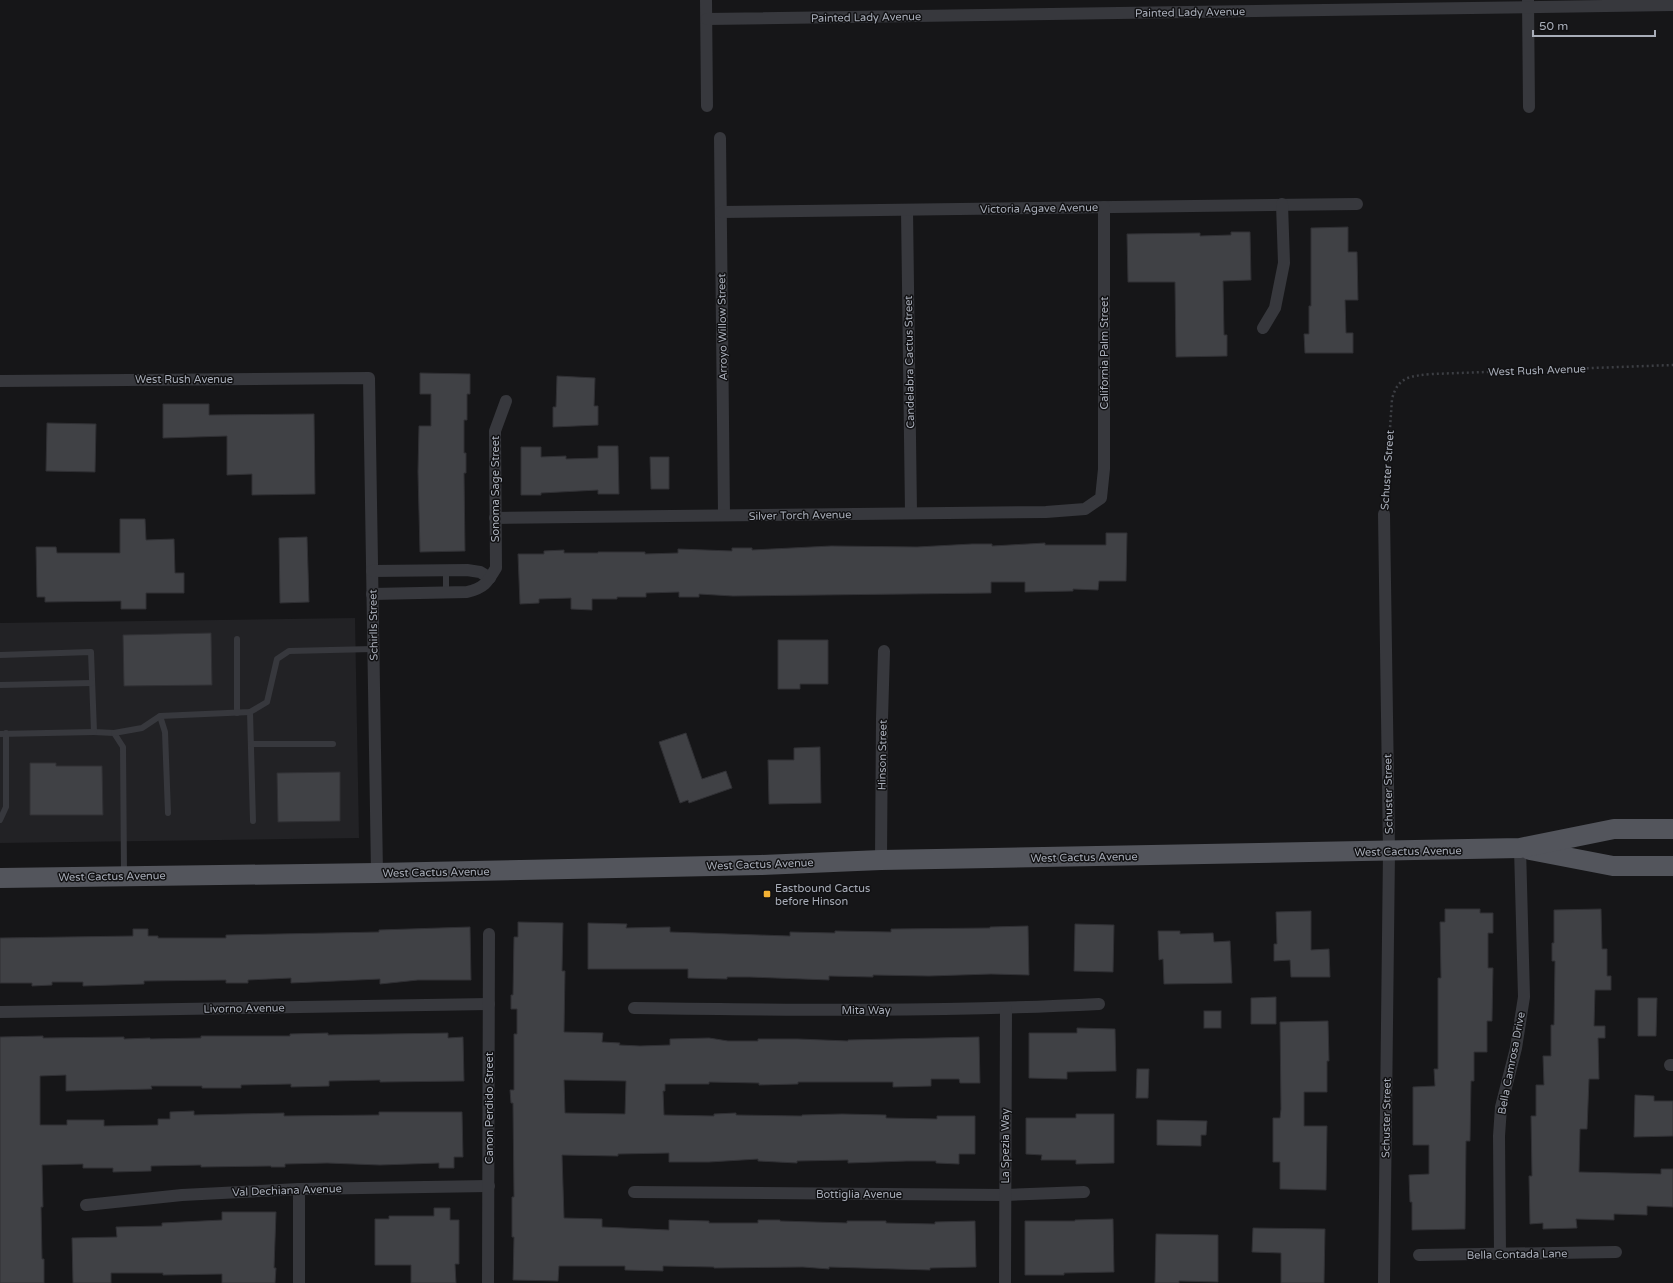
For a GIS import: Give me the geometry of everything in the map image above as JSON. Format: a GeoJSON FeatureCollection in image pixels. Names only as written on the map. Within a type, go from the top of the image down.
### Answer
{"type":"FeatureCollection","features":[{"type":"Feature","properties":{"kind":"main road","name":"West Cactus Avenue"},"geometry":{"type":"LineString","coordinates":[[0,878],[377,873],[761,865],[880,860],[1520,848],[1614,829],[1673,829]]}},
{"type":"Feature","properties":{"kind":"main road","name":"West Cactus Avenue"},"geometry":{"type":"LineString","coordinates":[[1520,848],[1612,866],[1673,866]]}},
{"type":"Feature","properties":{"kind":"street"},"geometry":{"type":"LineString","coordinates":[[706,0],[707,106]]}},
{"type":"Feature","properties":{"kind":"street"},"geometry":{"type":"LineString","coordinates":[[1528,4],[1529,107]]}},
{"type":"Feature","properties":{"kind":"street","name":"Painted Lady Avenue"},"geometry":{"type":"LineString","coordinates":[[707,19],[1528,4],[1673,5]]}},
{"type":"Feature","properties":{"kind":"street","name":"Arroyo Willow Street"},"geometry":{"type":"LineString","coordinates":[[720,138],[724,515]]}},
{"type":"Feature","properties":{"kind":"street"},"geometry":{"type":"LineString","coordinates":[[1263,328],[1275,308],[1284,263],[1282,204]]}},
{"type":"Feature","properties":{"kind":"street","name":"Victoria Agave Avenue"},"geometry":{"type":"LineString","coordinates":[[721,212],[1357,204]]}},
{"type":"Feature","properties":{"kind":"street","name":"California Palm Street"},"geometry":{"type":"LineString","coordinates":[[1101,498],[1104,469],[1104,207]]}},
{"type":"Feature","properties":{"kind":"street","name":"Candelabra Cactus Street"},"geometry":{"type":"LineString","coordinates":[[907,210],[911,514]]}},
{"type":"Feature","properties":{"kind":"street","name":"West Rush Avenue"},"geometry":{"type":"LineString","coordinates":[[0,381],[369,378]]}},
{"type":"Feature","properties":{"kind":"street","name":"Schirlls Street"},"geometry":{"type":"LineString","coordinates":[[369,378],[377,873]]}},
{"type":"Feature","properties":{"kind":"street","name":"Sonoma Sage Street"},"geometry":{"type":"LineString","coordinates":[[490,578],[496,568],[495,431],[506,401]]}},
{"type":"Feature","properties":{"kind":"street","name":"Silver Torch Avenue"},"geometry":{"type":"LineString","coordinates":[[495,518],[1046,512],[1085,509],[1101,498]]}},
{"type":"Feature","properties":{"kind":"street","name":"Schuster Street"},"geometry":{"type":"LineString","coordinates":[[1384,514],[1389,851],[1384,1283]]}},
{"type":"Feature","properties":{"kind":"street"},"geometry":{"type":"LineString","coordinates":[[372,571],[480,572],[490,578],[480,589],[467,592],[372,594]]}},
{"type":"Feature","properties":{"kind":"street","name":"Hinson Street"},"geometry":{"type":"LineString","coordinates":[[880,860],[884,651]]}},
{"type":"Feature","properties":{"kind":"street","name":"Bella Camrosa Drive"},"geometry":{"type":"LineString","coordinates":[[1500,1254],[1498,1136],[1501,1107],[1516,1048],[1524,997],[1520,848]]}},
{"type":"Feature","properties":{"kind":"street","name":"Canon Perdido Street"},"geometry":{"type":"LineString","coordinates":[[488,1283],[489,934]]}},
{"type":"Feature","properties":{"kind":"street","name":"Livorno Avenue"},"geometry":{"type":"LineString","coordinates":[[0,1012],[489,1004]]}},
{"type":"Feature","properties":{"kind":"street","name":"Mita Way"},"geometry":{"type":"LineString","coordinates":[[634,1008],[846,1010],[1006,1008],[1099,1004]]}},
{"type":"Feature","properties":{"kind":"street","name":"La Spezia Way"},"geometry":{"type":"LineString","coordinates":[[1005,1283],[1006,1008]]}},
{"type":"Feature","properties":{"kind":"street","name":"Val Dechiana Avenue"},"geometry":{"type":"LineString","coordinates":[[86,1205],[182,1195],[299,1189],[489,1186]]}},
{"type":"Feature","properties":{"kind":"street"},"geometry":{"type":"LineString","coordinates":[[299,1189],[299,1283]]}},
{"type":"Feature","properties":{"kind":"street","name":"Bottiglia Avenue"},"geometry":{"type":"LineString","coordinates":[[634,1192],[1005,1195],[1084,1192]]}},
{"type":"Feature","properties":{"kind":"street","name":"Bella Contada Lane"},"geometry":{"type":"LineString","coordinates":[[1419,1255],[1616,1252]]}},
{"type":"Feature","properties":{"kind":"lane"},"geometry":{"type":"LineString","coordinates":[[446,571],[446,593]]}},
{"type":"Feature","properties":{"kind":"lane"},"geometry":{"type":"LineString","coordinates":[[237,639],[237,713]]}},
{"type":"Feature","properties":{"kind":"lane"},"geometry":{"type":"LineString","coordinates":[[0,820],[6,807],[3,734],[114,733],[142,728],[160,716],[250,712],[267,702],[277,659],[289,651],[373,649]]}},
{"type":"Feature","properties":{"kind":"lane"},"geometry":{"type":"LineString","coordinates":[[0,655],[92,652],[94,732]]}},
{"type":"Feature","properties":{"kind":"lane"},"geometry":{"type":"LineString","coordinates":[[0,685],[92,683]]}},
{"type":"Feature","properties":{"kind":"lane"},"geometry":{"type":"LineString","coordinates":[[250,712],[253,821]]}},
{"type":"Feature","properties":{"kind":"lane"},"geometry":{"type":"LineString","coordinates":[[160,716],[165,732],[168,812]]}},
{"type":"Feature","properties":{"kind":"lane"},"geometry":{"type":"LineString","coordinates":[[114,733],[123,748],[124,876]]}},
{"type":"Feature","properties":{"kind":"lane"},"geometry":{"type":"LineString","coordinates":[[251,744],[333,744]]}},
{"type":"Feature","properties":{"kind":"path","name":"West Rush Avenue"},"geometry":{"type":"LineString","coordinates":[[1401,380],[1413,376],[1432,374],[1673,365]]}},
{"type":"Feature","properties":{"kind":"path","name":"Schuster Street"},"geometry":{"type":"LineString","coordinates":[[1384,514],[1392,399],[1395,388],[1401,380]]}},
{"type":"Feature","properties":{"kind":"shaded area"},"geometry":{"type":"Polygon","coordinates":[[[355,618],[359,838],[0,843],[0,623],[355,618]]]}},
{"type":"Feature","properties":{"kind":"building"},"geometry":{"type":"Polygon","coordinates":[[[1348,227],[1348,252],[1357,252],[1358,300],[1345,300],[1346,333],[1353,333],[1353,353],[1305,353],[1304,334],[1309,334],[1309,306],[1311,306],[1311,228],[1348,227]]]}},
{"type":"Feature","properties":{"kind":"building"},"geometry":{"type":"Polygon","coordinates":[[[1231,232],[1250,232],[1251,280],[1223,281],[1224,335],[1227,335],[1227,356],[1176,357],[1175,282],[1128,282],[1127,234],[1200,233],[1200,236],[1231,235],[1231,232]]]}},
{"type":"Feature","properties":{"kind":"building"},"geometry":{"type":"Polygon","coordinates":[[[420,373],[470,374],[470,394],[467,394],[467,420],[464,420],[464,453],[466,453],[466,473],[464,473],[465,551],[420,552],[418,472],[419,426],[431,426],[431,394],[420,394],[420,373]]]}},
{"type":"Feature","properties":{"kind":"building"},"geometry":{"type":"Polygon","coordinates":[[[557,376],[595,378],[594,406],[598,406],[598,425],[553,427],[553,407],[556,407],[557,376]]]}},
{"type":"Feature","properties":{"kind":"building"},"geometry":{"type":"Polygon","coordinates":[[[163,404],[209,404],[209,415],[314,414],[315,494],[252,495],[252,474],[227,475],[227,436],[163,438],[163,404]]]}},
{"type":"Feature","properties":{"kind":"building"},"geometry":{"type":"Polygon","coordinates":[[[47,423],[96,424],[95,472],[46,471],[47,423]]]}},
{"type":"Feature","properties":{"kind":"building"},"geometry":{"type":"Polygon","coordinates":[[[598,446],[618,446],[619,494],[598,494],[598,490],[541,493],[541,495],[521,495],[521,447],[541,447],[541,457],[566,456],[566,459],[598,458],[598,446]]]}},
{"type":"Feature","properties":{"kind":"building"},"geometry":{"type":"Polygon","coordinates":[[[650,457],[669,457],[669,489],[651,489],[650,457]]]}},
{"type":"Feature","properties":{"kind":"building"},"geometry":{"type":"Polygon","coordinates":[[[120,519],[145,519],[146,540],[174,539],[175,573],[184,573],[184,593],[146,593],[146,609],[121,609],[121,601],[45,602],[45,597],[37,597],[36,547],[56,547],[57,553],[120,553],[120,519]]]}},
{"type":"Feature","properties":{"kind":"building"},"geometry":{"type":"Polygon","coordinates":[[[1106,533],[1127,533],[1126,581],[1099,581],[1098,590],[1073,589],[1073,591],[1025,592],[1025,582],[991,582],[991,593],[733,596],[699,594],[699,597],[679,597],[679,592],[646,593],[646,597],[592,599],[592,610],[571,609],[571,598],[539,599],[539,603],[520,604],[518,554],[544,554],[544,551],[564,550],[564,553],[645,552],[645,554],[678,553],[678,549],[732,551],[732,548],[752,548],[752,550],[831,546],[917,547],[992,544],[992,546],[1045,543],[1045,545],[1106,545],[1106,533]]]}},
{"type":"Feature","properties":{"kind":"building"},"geometry":{"type":"Polygon","coordinates":[[[307,537],[309,602],[280,603],[279,538],[307,537]]]}},
{"type":"Feature","properties":{"kind":"building"},"geometry":{"type":"Polygon","coordinates":[[[211,633],[212,685],[124,686],[123,635],[211,633]]]}},
{"type":"Feature","properties":{"kind":"building"},"geometry":{"type":"Polygon","coordinates":[[[778,640],[828,640],[828,684],[800,684],[800,689],[778,689],[778,640]]]}},
{"type":"Feature","properties":{"kind":"building"},"geometry":{"type":"Polygon","coordinates":[[[686,733],[702,779],[726,771],[732,788],[689,803],[688,800],[680,803],[659,742],[686,733]]]}},
{"type":"Feature","properties":{"kind":"building"},"geometry":{"type":"Polygon","coordinates":[[[820,747],[821,803],[769,804],[768,760],[794,760],[794,748],[820,747]]]}},
{"type":"Feature","properties":{"kind":"building"},"geometry":{"type":"Polygon","coordinates":[[[30,763],[56,763],[56,766],[102,766],[103,815],[30,815],[30,763]]]}},
{"type":"Feature","properties":{"kind":"building"},"geometry":{"type":"Polygon","coordinates":[[[340,772],[340,821],[278,822],[277,773],[340,772]]]}},
{"type":"Feature","properties":{"kind":"building"},"geometry":{"type":"Polygon","coordinates":[[[1445,909],[1480,909],[1480,913],[1493,913],[1493,933],[1488,933],[1488,968],[1493,968],[1492,1021],[1487,1021],[1487,1052],[1474,1052],[1474,1081],[1471,1081],[1470,1141],[1466,1141],[1465,1229],[1412,1230],[1412,1202],[1410,1202],[1409,1175],[1429,1174],[1429,1145],[1413,1145],[1413,1087],[1435,1086],[1434,1069],[1438,1069],[1438,978],[1441,978],[1440,922],[1445,922],[1445,909]]]}},
{"type":"Feature","properties":{"kind":"building"},"geometry":{"type":"Polygon","coordinates":[[[1601,909],[1602,949],[1607,949],[1607,976],[1611,976],[1611,990],[1595,990],[1594,1026],[1605,1026],[1605,1038],[1598,1038],[1599,1079],[1589,1079],[1587,1129],[1580,1129],[1579,1172],[1661,1174],[1661,1169],[1673,1169],[1673,1207],[1647,1206],[1647,1215],[1614,1214],[1614,1220],[1576,1219],[1577,1228],[1543,1229],[1543,1223],[1530,1224],[1529,1176],[1532,1176],[1531,1116],[1536,1116],[1536,1085],[1544,1085],[1543,1056],[1551,1056],[1551,1025],[1554,1025],[1555,961],[1552,961],[1552,943],[1554,943],[1554,910],[1601,909]]]}},
{"type":"Feature","properties":{"kind":"building"},"geometry":{"type":"Polygon","coordinates":[[[1311,911],[1311,950],[1329,949],[1330,977],[1291,977],[1290,960],[1274,961],[1274,944],[1277,944],[1276,912],[1311,911]]]}},
{"type":"Feature","properties":{"kind":"building"},"geometry":{"type":"Polygon","coordinates":[[[518,922],[563,923],[562,971],[565,971],[564,1032],[603,1033],[602,1042],[620,1043],[619,1045],[640,1046],[670,1045],[670,1039],[709,1038],[728,1041],[758,1041],[758,1039],[798,1039],[848,1041],[979,1037],[980,1083],[960,1083],[959,1079],[931,1079],[931,1086],[893,1087],[893,1082],[798,1082],[798,1084],[759,1085],[759,1083],[709,1082],[709,1084],[665,1084],[665,1091],[663,1091],[664,1115],[714,1116],[714,1114],[736,1113],[736,1115],[802,1116],[842,1114],[886,1115],[886,1118],[937,1119],[937,1116],[975,1116],[975,1154],[959,1154],[959,1164],[936,1163],[936,1161],[848,1163],[848,1160],[797,1161],[797,1163],[758,1161],[758,1159],[709,1162],[669,1162],[669,1153],[618,1154],[618,1156],[562,1155],[564,1218],[602,1219],[602,1227],[669,1230],[669,1220],[709,1221],[709,1223],[758,1223],[758,1220],[780,1220],[847,1223],[847,1221],[886,1221],[886,1223],[935,1224],[935,1222],[975,1221],[976,1267],[930,1268],[930,1270],[829,1267],[829,1269],[803,1267],[714,1268],[663,1266],[663,1271],[625,1270],[625,1266],[559,1266],[558,1281],[513,1280],[513,1103],[511,1103],[510,1090],[514,1090],[514,1034],[517,1034],[517,1009],[511,1009],[511,995],[513,995],[514,937],[518,937],[518,922]],[[564,1080],[565,1113],[625,1114],[626,1081],[564,1080]]]}},
{"type":"Feature","properties":{"kind":"building"},"geometry":{"type":"Polygon","coordinates":[[[588,923],[627,924],[626,928],[670,927],[670,932],[790,936],[790,932],[891,932],[891,929],[1028,926],[1029,975],[873,975],[873,977],[829,976],[829,980],[749,977],[727,977],[727,979],[688,978],[688,969],[588,969],[588,923]]]}},
{"type":"Feature","properties":{"kind":"building"},"geometry":{"type":"Polygon","coordinates":[[[1075,924],[1114,925],[1113,972],[1074,971],[1075,924]]]}},
{"type":"Feature","properties":{"kind":"building"},"geometry":{"type":"Polygon","coordinates":[[[470,927],[471,980],[418,980],[380,984],[380,979],[291,983],[291,978],[248,980],[248,983],[226,983],[226,980],[144,981],[144,984],[83,986],[83,982],[52,982],[52,985],[32,986],[32,983],[0,983],[0,938],[133,936],[133,929],[148,929],[148,936],[158,936],[158,938],[226,938],[226,935],[379,932],[379,930],[470,927]]]}},
{"type":"Feature","properties":{"kind":"building"},"geometry":{"type":"Polygon","coordinates":[[[1158,931],[1180,931],[1180,934],[1213,933],[1214,942],[1230,941],[1232,983],[1164,984],[1163,959],[1159,960],[1158,931]]]}},
{"type":"Feature","properties":{"kind":"building"},"geometry":{"type":"Polygon","coordinates":[[[1276,997],[1276,1024],[1251,1024],[1251,998],[1276,997]]]}},
{"type":"Feature","properties":{"kind":"building"},"geometry":{"type":"Polygon","coordinates":[[[1638,998],[1657,998],[1656,1036],[1638,1036],[1638,998]]]}},
{"type":"Feature","properties":{"kind":"building"},"geometry":{"type":"Polygon","coordinates":[[[1204,1011],[1221,1011],[1221,1028],[1204,1028],[1204,1011]]]}},
{"type":"Feature","properties":{"kind":"building"},"geometry":{"type":"Polygon","coordinates":[[[1328,1021],[1329,1061],[1327,1061],[1327,1092],[1304,1092],[1304,1126],[1327,1126],[1326,1190],[1280,1189],[1280,1162],[1273,1162],[1273,1118],[1280,1118],[1281,1109],[1280,1022],[1328,1021]]]}},
{"type":"Feature","properties":{"kind":"building"},"geometry":{"type":"Polygon","coordinates":[[[1077,1028],[1115,1029],[1116,1071],[1067,1072],[1067,1079],[1029,1078],[1029,1033],[1077,1033],[1077,1028]]]}},
{"type":"Feature","properties":{"kind":"building"},"geometry":{"type":"Polygon","coordinates":[[[328,1033],[328,1035],[448,1033],[448,1038],[463,1037],[464,1081],[329,1081],[329,1086],[291,1087],[291,1084],[241,1085],[241,1088],[202,1088],[202,1086],[151,1086],[152,1089],[66,1091],[66,1075],[40,1076],[40,1125],[67,1125],[67,1120],[104,1120],[104,1126],[158,1125],[158,1119],[170,1119],[170,1112],[194,1111],[194,1115],[284,1113],[284,1116],[379,1115],[379,1112],[462,1112],[463,1157],[454,1157],[454,1168],[439,1168],[439,1163],[380,1165],[327,1163],[285,1164],[285,1167],[201,1167],[201,1165],[151,1166],[151,1171],[113,1172],[113,1168],[83,1168],[83,1164],[42,1165],[43,1207],[41,1207],[44,1283],[0,1283],[0,1037],[124,1037],[124,1039],[150,1039],[201,1038],[201,1036],[290,1036],[290,1034],[328,1033]]]}},
{"type":"Feature","properties":{"kind":"building"},"geometry":{"type":"Polygon","coordinates":[[[1137,1069],[1149,1069],[1148,1098],[1136,1098],[1137,1069]]]}},
{"type":"Feature","properties":{"kind":"building"},"geometry":{"type":"Polygon","coordinates":[[[1635,1095],[1654,1096],[1654,1101],[1673,1101],[1673,1136],[1634,1137],[1635,1095]]]}},
{"type":"Feature","properties":{"kind":"building"},"geometry":{"type":"Polygon","coordinates":[[[1076,1114],[1114,1114],[1114,1163],[1076,1164],[1076,1160],[1041,1160],[1042,1155],[1026,1154],[1026,1118],[1076,1118],[1076,1114]]]}},
{"type":"Feature","properties":{"kind":"building"},"geometry":{"type":"Polygon","coordinates":[[[1157,1120],[1207,1121],[1206,1135],[1201,1135],[1201,1146],[1157,1145],[1157,1120]]]}},
{"type":"Feature","properties":{"kind":"building"},"geometry":{"type":"Polygon","coordinates":[[[434,1208],[450,1208],[450,1220],[459,1220],[459,1264],[455,1264],[456,1283],[411,1283],[411,1265],[375,1265],[375,1219],[389,1219],[389,1216],[434,1216],[434,1208]]]}},
{"type":"Feature","properties":{"kind":"building"},"geometry":{"type":"Polygon","coordinates":[[[222,1212],[276,1212],[274,1268],[276,1268],[275,1283],[222,1283],[222,1274],[163,1275],[163,1273],[111,1273],[111,1283],[73,1283],[72,1238],[117,1237],[116,1227],[162,1226],[162,1223],[222,1220],[222,1212]]]}},
{"type":"Feature","properties":{"kind":"building"},"geometry":{"type":"Polygon","coordinates":[[[1113,1219],[1114,1272],[1064,1273],[1064,1275],[1025,1275],[1025,1221],[1113,1219]]]}},
{"type":"Feature","properties":{"kind":"building"},"geometry":{"type":"Polygon","coordinates":[[[1253,1228],[1325,1229],[1324,1283],[1281,1283],[1281,1253],[1252,1252],[1253,1228]]]}},
{"type":"Feature","properties":{"kind":"building"},"geometry":{"type":"Polygon","coordinates":[[[1156,1234],[1218,1235],[1218,1282],[1179,1281],[1179,1283],[1155,1283],[1156,1234]]]}},
{"type":"Feature","properties":{"kind":"place","name":"Eastbound Cactus before Hinson"},"geometry":{"type":"Point","coordinates":[767,894]}}]}
